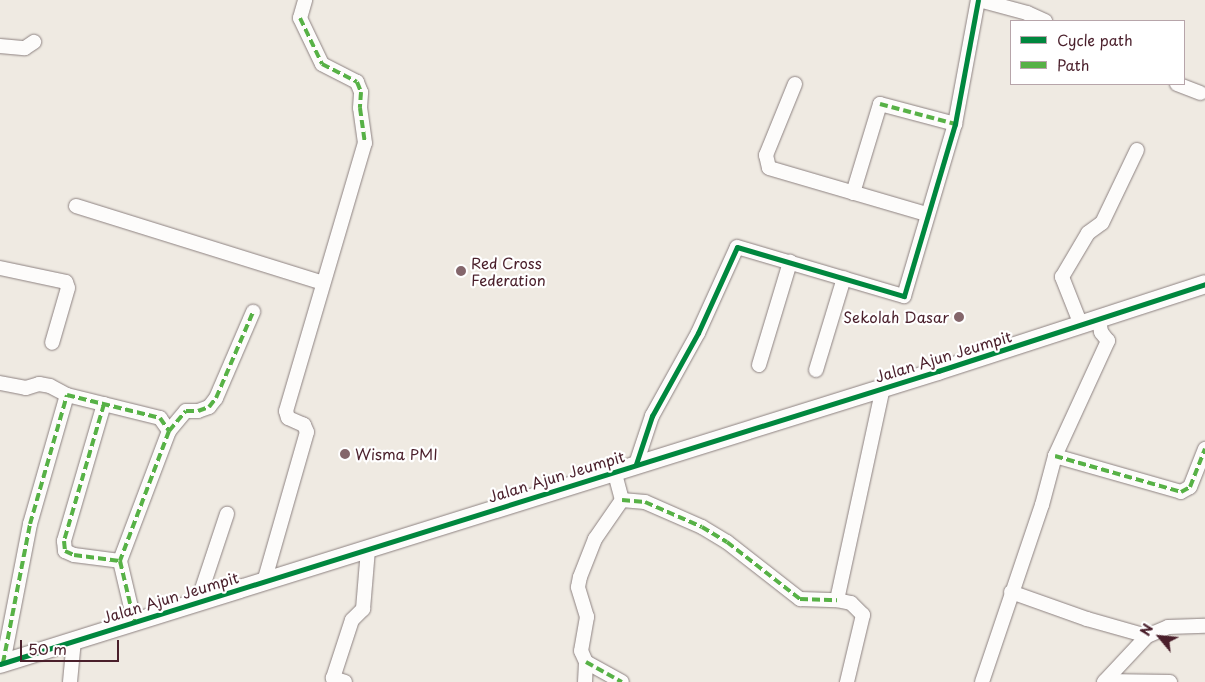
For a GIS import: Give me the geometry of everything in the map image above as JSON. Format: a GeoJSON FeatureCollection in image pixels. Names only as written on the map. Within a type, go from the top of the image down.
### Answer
{"type":"FeatureCollection","features":[{"type":"Feature","properties":{"kind":"street"},"geometry":{"type":"LineString","coordinates":[[264,582],[307,432],[304,425],[288,418],[286,411],[365,143],[360,108],[361,92],[356,82],[322,64],[300,18],[305,0]]}},
{"type":"Feature","properties":{"kind":"street"},"geometry":{"type":"LineString","coordinates":[[636,464],[652,416],[698,333],[737,247],[904,296],[926,214],[955,124],[979,0],[1027,13],[1043,20]]}},
{"type":"Feature","properties":{"kind":"street"},"geometry":{"type":"LineString","coordinates":[[0,46],[25,48],[34,42]]}},
{"type":"Feature","properties":{"kind":"street"},"geometry":{"type":"LineString","coordinates":[[795,84],[766,156],[766,163],[776,172],[926,214]]}},
{"type":"Feature","properties":{"kind":"street"},"geometry":{"type":"LineString","coordinates":[[1180,85],[1200,93]]}},
{"type":"Feature","properties":{"kind":"street"},"geometry":{"type":"LineString","coordinates":[[853,193],[880,104],[955,124]]}},
{"type":"Feature","properties":{"kind":"street"},"geometry":{"type":"LineString","coordinates":[[1081,325],[1062,278],[1088,233],[1102,223],[1137,150]]}},
{"type":"Feature","properties":{"kind":"street"},"geometry":{"type":"LineString","coordinates":[[76,206],[323,283]]}},
{"type":"Feature","properties":{"kind":"street"},"geometry":{"type":"LineString","coordinates":[[758,365],[790,262]]}},
{"type":"Feature","properties":{"kind":"street"},"geometry":{"type":"LineString","coordinates":[[0,268],[66,282],[68,288],[52,343]]}},
{"type":"Feature","properties":{"kind":"street"},"geometry":{"type":"LineString","coordinates":[[816,370],[844,278]]}},
{"type":"Feature","properties":{"kind":"street","name":"Jalan Ajun Jeumpit"},"geometry":{"type":"LineString","coordinates":[[2,663],[134,620],[368,550],[636,464],[883,388],[1098,320],[1205,283]]}},
{"type":"Feature","properties":{"kind":"street"},"geometry":{"type":"LineString","coordinates":[[134,620],[120,561],[172,423],[186,411],[209,407],[216,398],[253,312]]}},
{"type":"Feature","properties":{"kind":"street"},"geometry":{"type":"LineString","coordinates":[[982,682],[1042,505],[1055,456],[1108,341],[1101,332],[1098,320]]}},
{"type":"Feature","properties":{"kind":"street"},"geometry":{"type":"LineString","coordinates":[[0,383],[26,388],[39,384],[68,395],[160,418],[169,431]]}},
{"type":"Feature","properties":{"kind":"street"},"geometry":{"type":"LineString","coordinates":[[838,600],[879,416],[883,388]]}},
{"type":"Feature","properties":{"kind":"street"},"geometry":{"type":"LineString","coordinates":[[2,663],[30,524],[68,395]]}},
{"type":"Feature","properties":{"kind":"street"},"geometry":{"type":"LineString","coordinates":[[104,404],[64,541],[64,551],[74,555],[120,561]]}},
{"type":"Feature","properties":{"kind":"street"},"geometry":{"type":"LineString","coordinates":[[1055,456],[1181,492],[1190,487],[1205,450]]}},
{"type":"Feature","properties":{"kind":"street"},"geometry":{"type":"LineString","coordinates":[[614,471],[622,500]]}},
{"type":"Feature","properties":{"kind":"street"},"geometry":{"type":"LineString","coordinates":[[622,500],[645,502],[702,527],[727,542],[800,599],[838,600],[851,604],[863,615],[847,682]]}},
{"type":"Feature","properties":{"kind":"street"},"geometry":{"type":"LineString","coordinates":[[585,682],[586,662],[581,651],[587,617],[578,587],[580,577],[595,539],[622,500]]}},
{"type":"Feature","properties":{"kind":"street"},"geometry":{"type":"LineString","coordinates":[[198,601],[227,514]]}},
{"type":"Feature","properties":{"kind":"street"},"geometry":{"type":"LineString","coordinates":[[345,682],[333,678],[352,620],[363,609],[368,550]]}},
{"type":"Feature","properties":{"kind":"street"},"geometry":{"type":"LineString","coordinates":[[1011,592],[1087,620],[1147,636]]}},
{"type":"Feature","properties":{"kind":"street"},"geometry":{"type":"LineString","coordinates":[[1105,682],[1147,636],[1168,627],[1205,626]]}},
{"type":"Feature","properties":{"kind":"street"},"geometry":{"type":"LineString","coordinates":[[70,682],[74,640]]}},
{"type":"Feature","properties":{"kind":"street"},"geometry":{"type":"LineString","coordinates":[[586,662],[622,682]]}},
{"type":"Feature","properties":{"kind":"street"},"geometry":{"type":"LineString","coordinates":[[1105,682],[1170,682]]}},
{"type":"Feature","properties":{"kind":"marked path"},"geometry":{"type":"LineString","coordinates":[[300,18],[322,64],[357,82],[361,92],[360,108],[365,143]]}},
{"type":"Feature","properties":{"kind":"marked path"},"geometry":{"type":"LineString","coordinates":[[880,104],[955,124]]}},
{"type":"Feature","properties":{"kind":"marked path"},"geometry":{"type":"LineString","coordinates":[[169,431],[186,411],[198,411],[209,407],[216,398],[253,312]]}},
{"type":"Feature","properties":{"kind":"marked path"},"geometry":{"type":"LineString","coordinates":[[3,663],[30,524],[67,395],[160,418],[169,431],[120,561],[134,620]]}},
{"type":"Feature","properties":{"kind":"marked path"},"geometry":{"type":"LineString","coordinates":[[104,404],[64,541],[65,551],[74,555],[120,561]]}},
{"type":"Feature","properties":{"kind":"marked path"},"geometry":{"type":"LineString","coordinates":[[1055,456],[1181,492],[1190,487],[1205,449]]}},
{"type":"Feature","properties":{"kind":"marked path"},"geometry":{"type":"LineString","coordinates":[[622,500],[645,502],[702,527],[727,542],[800,599],[837,600]]}},
{"type":"Feature","properties":{"kind":"marked path"},"geometry":{"type":"LineString","coordinates":[[586,662],[622,682]]}},
{"type":"Feature","properties":{"kind":"cycle path"},"geometry":{"type":"LineString","coordinates":[[636,464],[652,416],[698,333],[737,247],[904,296],[955,124],[978,0]]}},
{"type":"Feature","properties":{"kind":"cycle path"},"geometry":{"type":"LineString","coordinates":[[0,664],[938,371],[1205,284]]}},
{"type":"Feature","properties":{"kind":"place","name":"Red Cross Federation"},"geometry":{"type":"Point","coordinates":[461,271]}},
{"type":"Feature","properties":{"kind":"place","name":"Sekolah Dasar"},"geometry":{"type":"Point","coordinates":[959,317]}},
{"type":"Feature","properties":{"kind":"place","name":"Wisma PMI"},"geometry":{"type":"Point","coordinates":[345,454]}}]}
